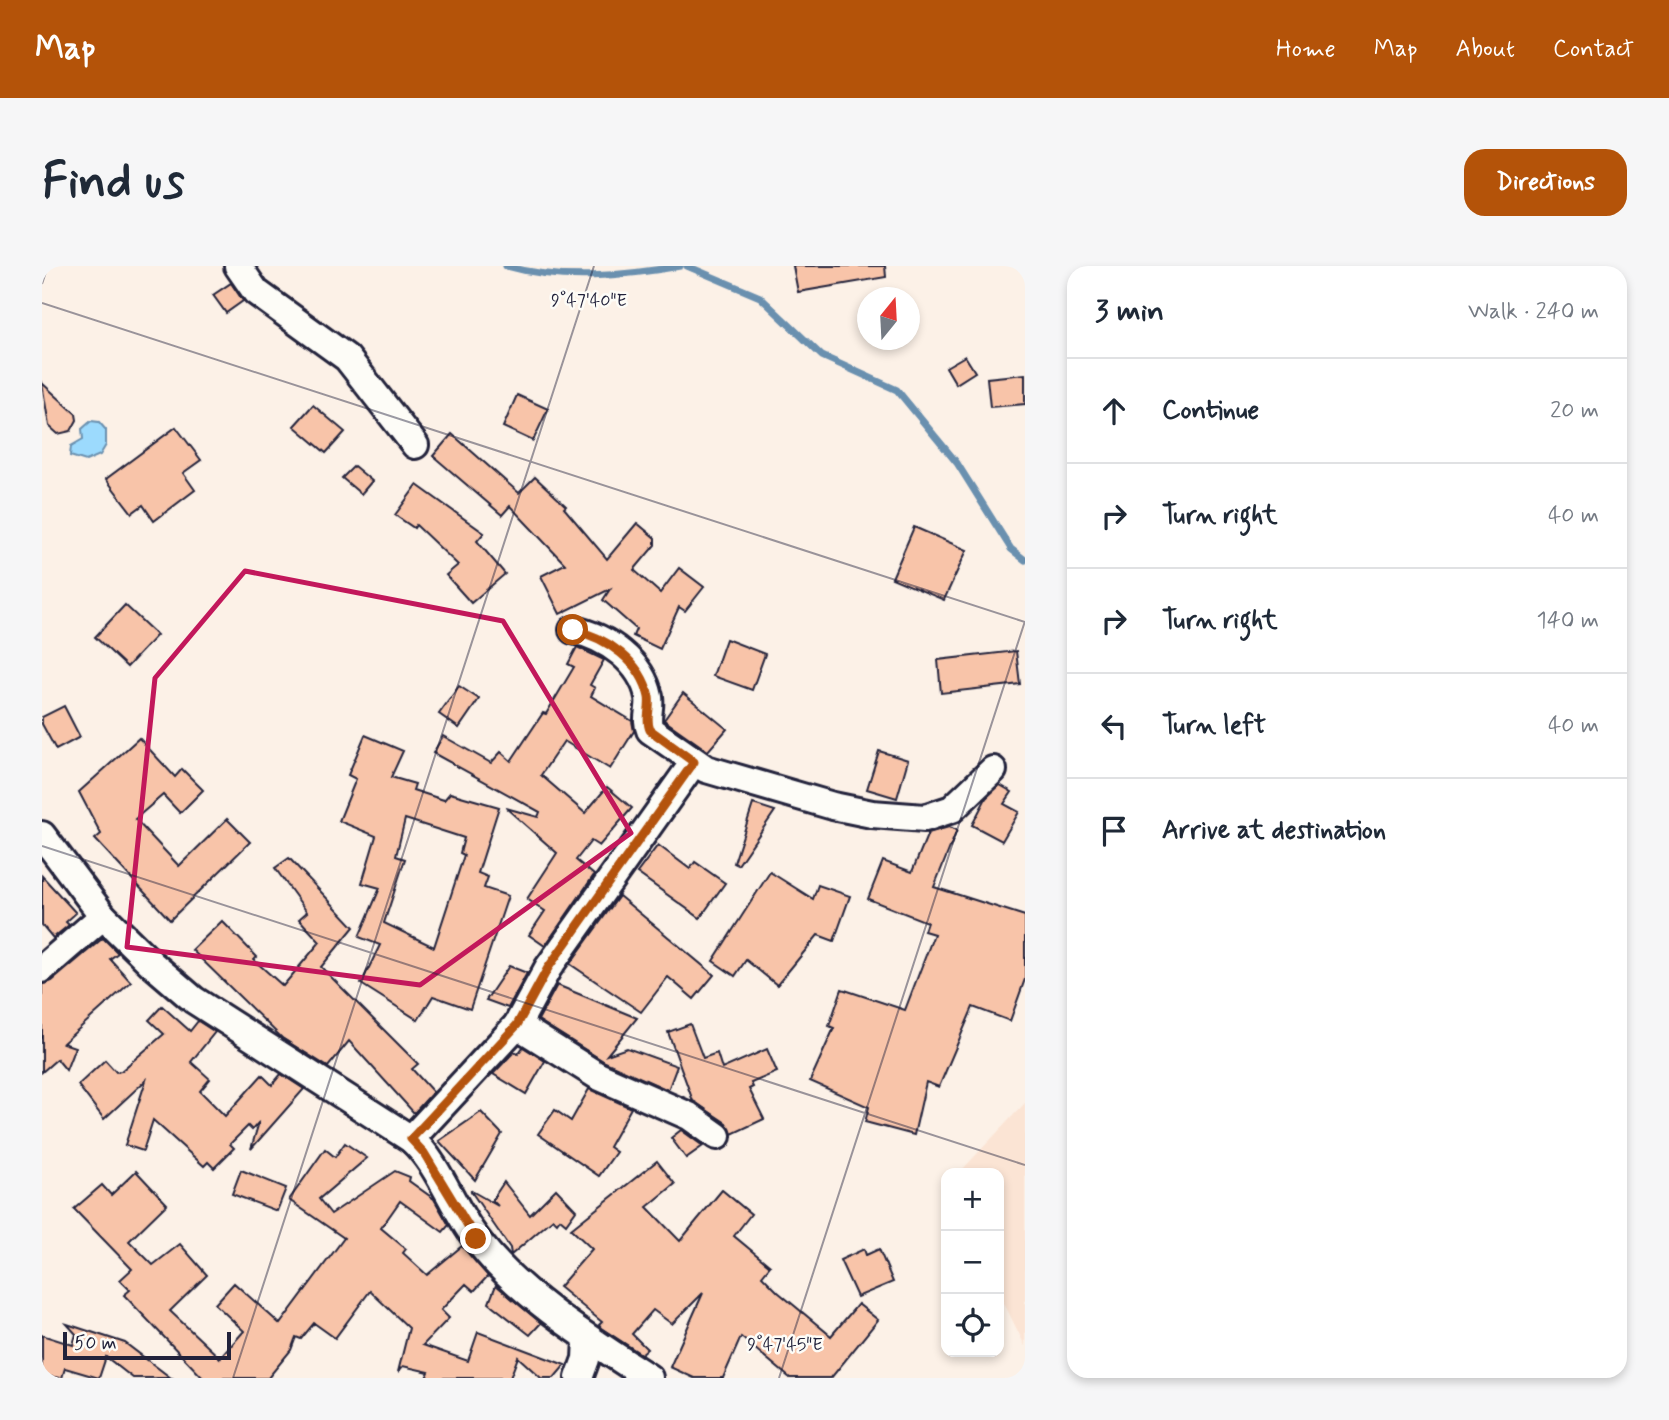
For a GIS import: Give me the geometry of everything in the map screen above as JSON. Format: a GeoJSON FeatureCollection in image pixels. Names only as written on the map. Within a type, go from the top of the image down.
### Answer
{"type":"FeatureCollection","features":[{"type":"Feature","properties":{"kind":"street"},"geometry":{"type":"LineString","coordinates":[[238,266],[256,292],[347,358],[415,445]]}},
{"type":"Feature","properties":{"kind":"street"},"geometry":{"type":"LineString","coordinates":[[573,630],[604,642],[629,659],[644,682],[649,699],[647,723],[650,730],[694,762],[722,774],[833,806],[872,814],[925,818],[952,809],[993,770]]}},
{"type":"Feature","properties":{"kind":"street"},"geometry":{"type":"LineString","coordinates":[[411,1139],[517,1025],[548,968],[694,762]]}},
{"type":"Feature","properties":{"kind":"street"},"geometry":{"type":"LineString","coordinates":[[42,835],[103,916],[152,964],[194,1000],[411,1139],[424,1153],[476,1239],[530,1294],[587,1338],[649,1378]]}},
{"type":"Feature","properties":{"kind":"street"},"geometry":{"type":"LineString","coordinates":[[42,969],[103,916]]}},
{"type":"Feature","properties":{"kind":"street"},"geometry":{"type":"LineString","coordinates":[[517,1025],[598,1076],[689,1116],[717,1136]]}},
{"type":"Feature","properties":{"kind":"street"},"geometry":{"type":"LineString","coordinates":[[579,1378],[586,1359],[587,1338]]}},
{"type":"Feature","properties":{"kind":"highlighted area"},"geometry":{"type":"Polygon","coordinates":[[[245,571],[503,621],[631,833],[420,985],[127,947],[155,678],[245,571]]]}},
{"type":"Feature","properties":{"kind":"shaded area"},"geometry":{"type":"Polygon","coordinates":[[[1025,1103],[1025,1346],[1004,1303],[1004,1168],[964,1168],[1025,1103]]]}},
{"type":"Feature","properties":{"kind":"water"},"geometry":{"type":"Polygon","coordinates":[[[91,421],[99,422],[106,430],[106,445],[100,455],[86,461],[70,456],[71,446],[83,439],[82,429],[91,421]]]}},
{"type":"Feature","properties":{"kind":"building"},"geometry":{"type":"Polygon","coordinates":[[[793,266],[885,266],[886,277],[798,292],[793,266]]]}},
{"type":"Feature","properties":{"kind":"building"},"geometry":{"type":"Polygon","coordinates":[[[231,283],[243,301],[226,313],[213,295],[231,283]]]}},
{"type":"Feature","properties":{"kind":"building"},"geometry":{"type":"Polygon","coordinates":[[[965,356],[975,372],[956,384],[946,367],[965,356]]]}},
{"type":"Feature","properties":{"kind":"building"},"geometry":{"type":"Polygon","coordinates":[[[1025,374],[1025,404],[990,407],[987,378],[1025,374]]]}},
{"type":"Feature","properties":{"kind":"building"},"geometry":{"type":"Polygon","coordinates":[[[42,383],[76,414],[77,420],[71,431],[58,434],[49,426],[42,383]]]}},
{"type":"Feature","properties":{"kind":"building"},"geometry":{"type":"Polygon","coordinates":[[[517,395],[548,409],[533,441],[503,427],[517,395]]]}},
{"type":"Feature","properties":{"kind":"building"},"geometry":{"type":"Polygon","coordinates":[[[313,405],[345,432],[326,453],[294,426],[313,405]]]}},
{"type":"Feature","properties":{"kind":"building"},"geometry":{"type":"Polygon","coordinates":[[[176,427],[201,460],[183,473],[195,490],[154,521],[143,505],[132,513],[106,479],[176,427]]]}},
{"type":"Feature","properties":{"kind":"building"},"geometry":{"type":"Polygon","coordinates":[[[452,434],[519,493],[535,477],[566,506],[564,508],[607,559],[637,523],[655,538],[655,545],[634,570],[660,593],[679,568],[704,587],[685,611],[679,607],[660,649],[633,636],[636,629],[603,600],[610,589],[560,614],[541,576],[565,564],[510,506],[502,515],[433,456],[452,434]]]}},
{"type":"Feature","properties":{"kind":"building"},"geometry":{"type":"Polygon","coordinates":[[[354,466],[372,481],[361,494],[342,478],[354,466]]]}},
{"type":"Feature","properties":{"kind":"building"},"geometry":{"type":"Polygon","coordinates":[[[417,485],[484,533],[477,541],[505,574],[471,603],[446,575],[458,565],[416,525],[414,528],[395,515],[417,485]]]}},
{"type":"Feature","properties":{"kind":"building"},"geometry":{"type":"Polygon","coordinates":[[[914,527],[967,550],[944,600],[892,578],[914,527]]]}},
{"type":"Feature","properties":{"kind":"building"},"geometry":{"type":"Polygon","coordinates":[[[125,605],[157,635],[127,667],[95,637],[125,605]]]}},
{"type":"Feature","properties":{"kind":"building"},"geometry":{"type":"Polygon","coordinates":[[[726,639],[765,654],[752,690],[713,676],[726,639]]]}},
{"type":"Feature","properties":{"kind":"building"},"geometry":{"type":"Polygon","coordinates":[[[577,647],[604,660],[590,685],[595,688],[591,696],[632,721],[634,731],[610,769],[564,741],[541,775],[585,813],[607,787],[632,808],[599,846],[591,841],[576,860],[594,875],[545,946],[529,935],[545,911],[527,899],[557,853],[506,808],[538,817],[540,812],[433,753],[443,736],[491,763],[501,752],[511,761],[543,713],[546,714],[574,667],[568,664],[577,647]]]}},
{"type":"Feature","properties":{"kind":"building"},"geometry":{"type":"Polygon","coordinates":[[[1016,651],[1020,684],[941,693],[938,660],[1016,651]]]}},
{"type":"Feature","properties":{"kind":"building"},"geometry":{"type":"Polygon","coordinates":[[[459,686],[479,699],[459,728],[439,714],[459,686]]]}},
{"type":"Feature","properties":{"kind":"building"},"geometry":{"type":"Polygon","coordinates":[[[683,693],[727,729],[708,751],[664,720],[683,693]]]}},
{"type":"Feature","properties":{"kind":"building"},"geometry":{"type":"Polygon","coordinates":[[[64,706],[80,737],[56,750],[42,724],[42,717],[64,706]]]}},
{"type":"Feature","properties":{"kind":"building"},"geometry":{"type":"Polygon","coordinates":[[[365,735],[403,751],[391,777],[415,784],[413,790],[444,800],[450,793],[499,807],[478,873],[488,877],[484,888],[508,896],[470,1009],[433,996],[418,1020],[361,984],[380,945],[359,937],[380,888],[362,883],[376,836],[339,821],[356,779],[348,775],[365,735]],[[405,819],[396,856],[405,859],[384,923],[434,947],[464,855],[460,853],[464,838],[405,819]]]}},
{"type":"Feature","properties":{"kind":"building"},"geometry":{"type":"Polygon","coordinates":[[[139,738],[175,777],[182,769],[203,790],[180,813],[163,795],[135,819],[179,866],[227,819],[250,842],[170,920],[95,839],[101,834],[79,792],[139,738]]]}},
{"type":"Feature","properties":{"kind":"building"},"geometry":{"type":"Polygon","coordinates":[[[879,751],[908,760],[897,798],[867,789],[879,751]]]}},
{"type":"Feature","properties":{"kind":"building"},"geometry":{"type":"Polygon","coordinates":[[[1000,785],[1012,792],[1004,804],[1019,812],[1002,841],[972,825],[986,798],[1000,785]]]}},
{"type":"Feature","properties":{"kind":"building"},"geometry":{"type":"Polygon","coordinates":[[[753,804],[775,811],[738,865],[734,863],[753,804]]]}},
{"type":"Feature","properties":{"kind":"building"},"geometry":{"type":"Polygon","coordinates":[[[949,827],[957,830],[934,887],[1025,916],[1025,979],[1010,1021],[973,1007],[939,1087],[926,1082],[914,1135],[865,1122],[869,1107],[810,1081],[834,1028],[829,1026],[842,989],[905,1010],[934,934],[924,931],[927,922],[868,899],[883,861],[912,872],[928,833],[949,827]]]}},
{"type":"Feature","properties":{"kind":"building"},"geometry":{"type":"Polygon","coordinates":[[[658,845],[690,869],[695,862],[725,883],[700,918],[637,873],[658,845]]]}},
{"type":"Feature","properties":{"kind":"building"},"geometry":{"type":"Polygon","coordinates":[[[289,858],[354,927],[321,967],[418,1064],[412,1069],[433,1092],[414,1113],[349,1041],[328,1067],[282,1038],[192,950],[222,921],[257,957],[254,960],[283,986],[320,942],[299,919],[307,912],[275,868],[289,858]]]}},
{"type":"Feature","properties":{"kind":"building"},"geometry":{"type":"Polygon","coordinates":[[[770,872],[813,899],[818,885],[850,896],[834,941],[818,935],[777,985],[746,960],[735,976],[713,961],[770,872]]]}},
{"type":"Feature","properties":{"kind":"building"},"geometry":{"type":"Polygon","coordinates":[[[42,876],[76,913],[66,922],[69,925],[53,938],[42,925],[42,876]]]}},
{"type":"Feature","properties":{"kind":"building"},"geometry":{"type":"Polygon","coordinates":[[[619,896],[714,975],[694,999],[668,977],[641,1012],[570,964],[619,896]]]}},
{"type":"Feature","properties":{"kind":"building"},"geometry":{"type":"Polygon","coordinates":[[[103,938],[118,953],[110,959],[131,982],[63,1043],[75,1047],[66,1070],[57,1059],[42,1072],[42,984],[52,981],[103,938]]]}},
{"type":"Feature","properties":{"kind":"building"},"geometry":{"type":"Polygon","coordinates":[[[509,966],[527,973],[508,1008],[486,1000],[509,966]]]}},
{"type":"Feature","properties":{"kind":"building"},"geometry":{"type":"Polygon","coordinates":[[[557,985],[637,1018],[607,1055],[627,1048],[677,1066],[668,1090],[605,1062],[538,1020],[557,985]]]}},
{"type":"Feature","properties":{"kind":"building"},"geometry":{"type":"Polygon","coordinates":[[[162,1006],[190,1031],[198,1021],[215,1032],[191,1062],[210,1079],[200,1091],[225,1116],[262,1075],[272,1085],[281,1074],[304,1089],[251,1149],[259,1122],[252,1130],[248,1126],[230,1144],[234,1148],[214,1168],[208,1162],[204,1166],[153,1120],[143,1151],[125,1145],[146,1080],[104,1119],[78,1085],[105,1060],[116,1072],[121,1071],[164,1034],[149,1020],[162,1006]]]}},
{"type":"Feature","properties":{"kind":"building"},"geometry":{"type":"Polygon","coordinates":[[[690,1024],[703,1058],[717,1053],[722,1069],[767,1049],[777,1072],[751,1083],[753,1087],[749,1089],[764,1119],[732,1134],[726,1123],[693,1101],[668,1032],[690,1024]]]}},
{"type":"Feature","properties":{"kind":"building"},"geometry":{"type":"Polygon","coordinates":[[[523,1047],[545,1061],[526,1094],[493,1074],[514,1052],[518,1054],[523,1047]]]}},
{"type":"Feature","properties":{"kind":"building"},"geometry":{"type":"Polygon","coordinates":[[[589,1089],[631,1108],[609,1147],[616,1152],[599,1176],[538,1134],[555,1110],[571,1121],[589,1089]]]}},
{"type":"Feature","properties":{"kind":"building"},"geometry":{"type":"Polygon","coordinates":[[[481,1112],[502,1134],[475,1180],[439,1141],[481,1112]]]}},
{"type":"Feature","properties":{"kind":"building"},"geometry":{"type":"Polygon","coordinates":[[[681,1130],[703,1146],[686,1158],[671,1138],[681,1130]]]}},
{"type":"Feature","properties":{"kind":"building"},"geometry":{"type":"Polygon","coordinates":[[[345,1143],[367,1158],[319,1199],[331,1214],[395,1171],[410,1177],[409,1181],[434,1199],[449,1225],[443,1232],[400,1201],[381,1228],[406,1249],[403,1253],[427,1275],[462,1246],[488,1276],[474,1291],[466,1284],[441,1310],[449,1318],[423,1345],[468,1361],[478,1332],[565,1365],[554,1378],[541,1378],[518,1357],[510,1378],[426,1378],[429,1372],[403,1366],[398,1372],[409,1328],[370,1291],[335,1338],[314,1323],[301,1339],[296,1337],[291,1350],[268,1378],[203,1378],[124,1295],[130,1290],[120,1280],[132,1269],[74,1209],[102,1185],[111,1195],[136,1171],[167,1204],[129,1241],[153,1265],[180,1244],[207,1275],[170,1311],[220,1358],[244,1331],[215,1304],[234,1283],[280,1324],[344,1238],[289,1200],[325,1149],[335,1157],[345,1143]]]}},
{"type":"Feature","properties":{"kind":"building"},"geometry":{"type":"Polygon","coordinates":[[[657,1161],[675,1184],[647,1207],[680,1241],[722,1190],[751,1214],[734,1236],[770,1266],[762,1276],[778,1292],[831,1336],[858,1304],[878,1320],[831,1378],[790,1378],[741,1337],[723,1378],[694,1378],[670,1367],[703,1293],[672,1324],[653,1310],[632,1334],[647,1349],[641,1354],[601,1328],[599,1325],[602,1322],[559,1287],[592,1249],[571,1229],[657,1161]]]}},
{"type":"Feature","properties":{"kind":"building"},"geometry":{"type":"Polygon","coordinates":[[[241,1170],[286,1188],[277,1211],[232,1194],[241,1170]]]}},
{"type":"Feature","properties":{"kind":"building"},"geometry":{"type":"Polygon","coordinates":[[[504,1182],[530,1215],[556,1189],[576,1210],[566,1224],[560,1219],[557,1223],[553,1219],[511,1255],[510,1248],[470,1190],[498,1206],[492,1200],[504,1182]]]}},
{"type":"Feature","properties":{"kind":"building"},"geometry":{"type":"Polygon","coordinates":[[[864,1249],[866,1255],[879,1249],[893,1282],[857,1297],[840,1260],[864,1249]]]}},
{"type":"Feature","properties":{"kind":"building"},"geometry":{"type":"Polygon","coordinates":[[[496,1285],[541,1323],[530,1335],[489,1303],[496,1285]]]}},
{"type":"Feature","properties":{"kind":"building"},"geometry":{"type":"Polygon","coordinates":[[[67,1324],[125,1343],[171,1378],[133,1378],[106,1357],[99,1378],[65,1368],[62,1378],[42,1376],[42,1335],[73,1345],[76,1334],[67,1324]]]}},
{"type":"Feature","properties":{"kind":"waterway"},"geometry":{"type":"LineString","coordinates":[[506,266],[571,276],[680,266]]}},
{"type":"Feature","properties":{"kind":"waterway"},"geometry":{"type":"LineString","coordinates":[[687,266],[760,297],[822,356],[897,390],[957,463],[1011,549],[1025,560]]}},
{"type":"Feature","properties":{"kind":"route"},"geometry":{"type":"LineString","coordinates":[[476,1239],[424,1153],[411,1139],[517,1025],[548,968],[694,762],[650,730],[647,723],[649,699],[644,682],[629,659],[604,642],[573,630]]}}]}
